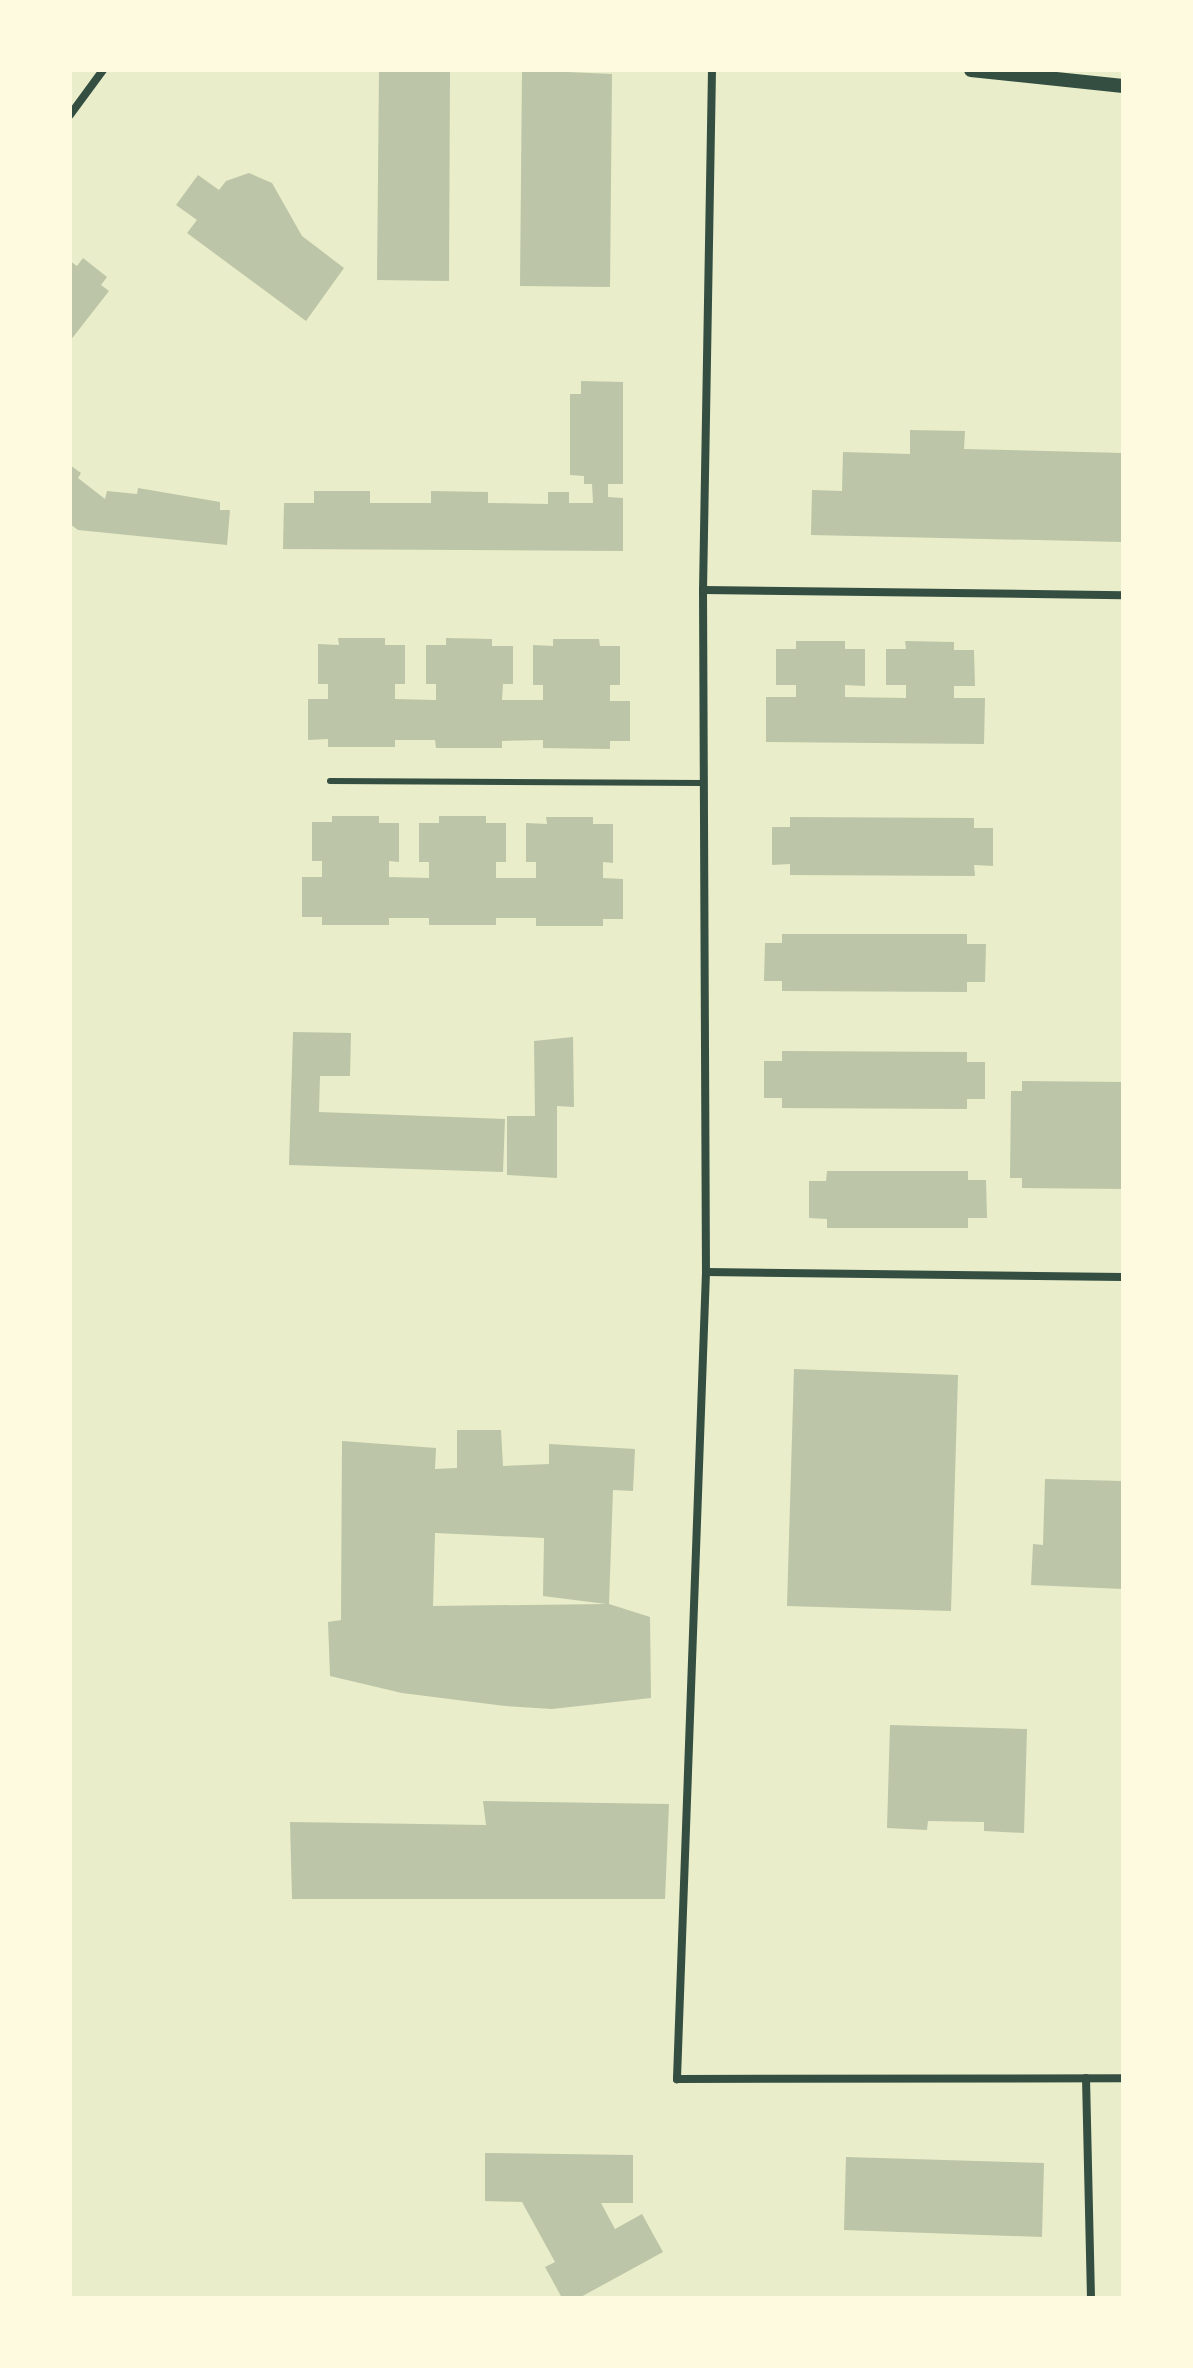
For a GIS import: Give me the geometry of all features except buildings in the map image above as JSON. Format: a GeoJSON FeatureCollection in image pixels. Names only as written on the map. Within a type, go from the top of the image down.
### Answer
{"type":"FeatureCollection","features":[{"type":"Feature","properties":{"kind":"street"},"geometry":{"type":"LineString","coordinates":[[70,115],[103,70]]}},
{"type":"Feature","properties":{"kind":"street"},"geometry":{"type":"LineString","coordinates":[[712,70],[703,590],[706,1272],[677,2079],[1123,2078]]}},
{"type":"Feature","properties":{"kind":"street"},"geometry":{"type":"LineString","coordinates":[[971,70],[1123,86]]}},
{"type":"Feature","properties":{"kind":"street"},"geometry":{"type":"LineString","coordinates":[[703,590],[1123,595]]}},
{"type":"Feature","properties":{"kind":"street"},"geometry":{"type":"LineString","coordinates":[[706,1272],[1123,1277]]}},
{"type":"Feature","properties":{"kind":"street"},"geometry":{"type":"LineString","coordinates":[[1086,2078],[1091,2298]]}},
{"type":"Feature","properties":{"kind":"lane"},"geometry":{"type":"LineString","coordinates":[[330,781],[704,783]]}}]}
